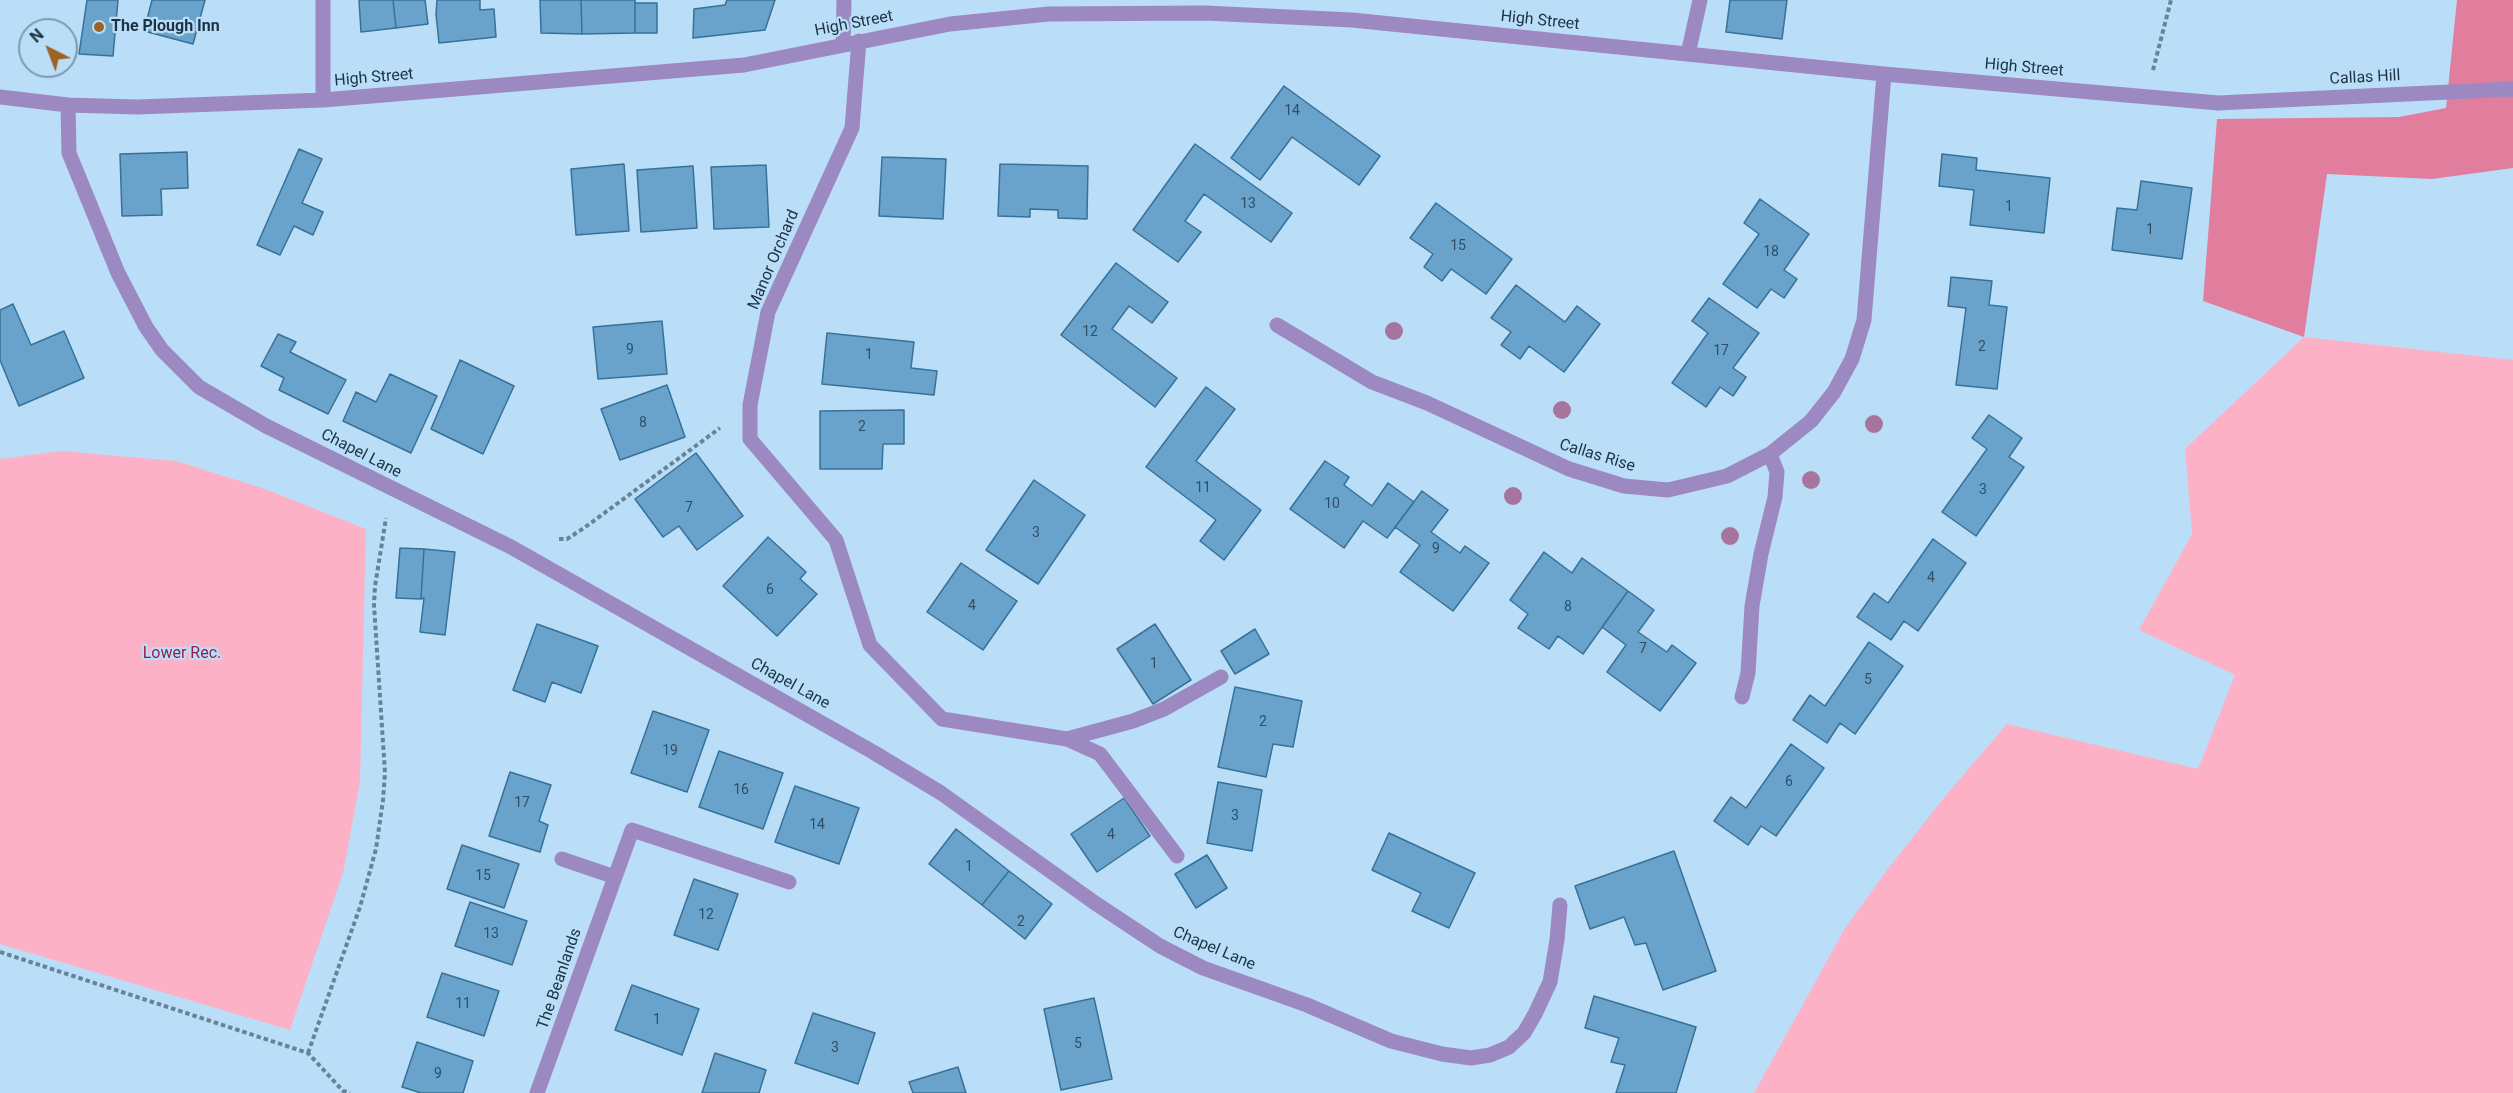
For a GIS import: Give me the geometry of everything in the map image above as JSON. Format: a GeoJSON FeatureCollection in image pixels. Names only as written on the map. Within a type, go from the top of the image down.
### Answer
{"type":"FeatureCollection","features":[{"type":"Feature","properties":{"kind":"street"},"geometry":{"type":"LineString","coordinates":[[323,0],[323,100]]}},
{"type":"Feature","properties":{"kind":"street"},"geometry":{"type":"LineString","coordinates":[[843,45],[844,0]]}},
{"type":"Feature","properties":{"kind":"street"},"geometry":{"type":"LineString","coordinates":[[1688,54],[1700,0]]}},
{"type":"Feature","properties":{"kind":"street","name":"High Street"},"geometry":{"type":"LineString","coordinates":[[0,97],[68,105],[138,107],[323,100],[744,65],[950,24],[1049,14],[1205,12],[1352,20],[1884,74],[2218,103]]}},
{"type":"Feature","properties":{"kind":"street","name":"Manor Orchard"},"geometry":{"type":"LineString","coordinates":[[859,41],[852,128],[768,312],[750,405],[750,439],[836,540],[870,645],[942,719],[1067,739]]}},
{"type":"Feature","properties":{"kind":"street","name":"Callas Rise"},"geometry":{"type":"LineString","coordinates":[[1277,325],[1372,382],[1427,403],[1569,469],[1624,486],[1668,490],[1727,476],[1770,454],[1811,421],[1834,392],[1852,359],[1864,320],[1884,74]]}},
{"type":"Feature","properties":{"kind":"street","name":"Callas Hill"},"geometry":{"type":"LineString","coordinates":[[2218,103],[2513,89]]}},
{"type":"Feature","properties":{"kind":"street","name":"Chapel Lane"},"geometry":{"type":"LineString","coordinates":[[68,105],[69,153],[118,273],[146,327],[162,350],[186,376],[219,399],[391,489],[511,547],[873,752],[940,793],[1095,903],[1160,946],[1203,968],[1307,1005],[1391,1041],[1442,1054],[1471,1058],[1490,1055],[1509,1047],[1524,1033],[1550,982],[1560,905]]}},
{"type":"Feature","properties":{"kind":"street"},"geometry":{"type":"LineString","coordinates":[[1742,697],[1749,673],[1752,606],[1761,554],[1775,497],[1777,472],[1770,454]]}},
{"type":"Feature","properties":{"kind":"street"},"geometry":{"type":"LineString","coordinates":[[1067,739],[1164,710],[1221,677]]}},
{"type":"Feature","properties":{"kind":"street"},"geometry":{"type":"LineString","coordinates":[[1067,739],[1100,754],[1177,856]]}},
{"type":"Feature","properties":{"kind":"street","name":"The Beanlands"},"geometry":{"type":"LineString","coordinates":[[541,1092],[632,830],[789,882]]}},
{"type":"Feature","properties":{"kind":"street"},"geometry":{"type":"LineString","coordinates":[[562,859],[615,877]]}},
{"type":"Feature","properties":{"kind":"path"},"geometry":{"type":"LineString","coordinates":[[2147,97],[2170,0]]}},
{"type":"Feature","properties":{"kind":"path"},"geometry":{"type":"LineString","coordinates":[[551,536],[567,539],[584,528],[750,405]]}},
{"type":"Feature","properties":{"kind":"path"},"geometry":{"type":"LineString","coordinates":[[308,1053],[344,958],[376,849],[385,773],[375,586],[391,489]]}},
{"type":"Feature","properties":{"kind":"path"},"geometry":{"type":"LineString","coordinates":[[0,952],[308,1053],[343,1090],[350,1093]]}},
{"type":"Feature","properties":{"kind":"green space"},"geometry":{"type":"Polygon","coordinates":[[[2304,337],[2513,360],[2513,1093],[1754,1093],[1844,930],[1887,870],[1947,794],[2007,724],[2198,769],[2235,675],[2139,630],[2192,534],[2185,449],[2304,337]]]}},
{"type":"Feature","properties":{"kind":"green space","name":"Lower Rec."},"geometry":{"type":"Polygon","coordinates":[[[62,451],[176,461],[265,489],[366,529],[360,781],[344,869],[290,1030],[0,944],[0,459],[62,451]]]}},
{"type":"Feature","properties":{"kind":"shaded area"},"geometry":{"type":"Polygon","coordinates":[[[2457,0],[2513,0],[2513,168],[2432,179],[2327,174],[2304,337],[2203,301],[2217,119],[2399,117],[2446,108],[2457,0]]]}},
{"type":"Feature","properties":{"kind":"building","name":"The Plough Inn"},"geometry":{"type":"Polygon","coordinates":[[[87,0],[118,0],[113,56],[79,54],[87,0]]]}},
{"type":"Feature","properties":{"kind":"building"},"geometry":{"type":"Polygon","coordinates":[[[152,0],[205,0],[193,44],[144,31],[152,0]]]}},
{"type":"Feature","properties":{"kind":"building"},"geometry":{"type":"Polygon","coordinates":[[[359,0],[393,0],[396,28],[361,32],[359,0]]]}},
{"type":"Feature","properties":{"kind":"building"},"geometry":{"type":"Polygon","coordinates":[[[393,0],[425,0],[428,24],[396,28],[393,0]]]}},
{"type":"Feature","properties":{"kind":"building"},"geometry":{"type":"Polygon","coordinates":[[[437,0],[480,0],[480,10],[494,9],[496,37],[439,43],[437,0]]]}},
{"type":"Feature","properties":{"kind":"building"},"geometry":{"type":"Polygon","coordinates":[[[540,0],[581,0],[582,34],[541,33],[540,0]]]}},
{"type":"Feature","properties":{"kind":"building"},"geometry":{"type":"Polygon","coordinates":[[[581,0],[635,0],[635,33],[582,34],[581,0]]]}},
{"type":"Feature","properties":{"kind":"building"},"geometry":{"type":"Polygon","coordinates":[[[727,0],[775,0],[765,30],[693,38],[694,9],[725,5],[727,0]]]}},
{"type":"Feature","properties":{"kind":"building"},"geometry":{"type":"Polygon","coordinates":[[[1730,0],[1787,0],[1782,39],[1726,32],[1730,0]]]}},
{"type":"Feature","properties":{"kind":"building"},"geometry":{"type":"Polygon","coordinates":[[[635,3],[657,3],[657,33],[635,33],[635,3]]]}},
{"type":"Feature","properties":{"kind":"building"},"geometry":{"type":"Polygon","coordinates":[[[1284,86],[1380,156],[1359,185],[1292,137],[1260,180],[1231,158],[1284,86]]]}},
{"type":"Feature","properties":{"kind":"building"},"geometry":{"type":"Polygon","coordinates":[[[1195,144],[1292,213],[1271,242],[1204,194],[1185,221],[1201,232],[1178,262],[1133,230],[1195,144]]]}},
{"type":"Feature","properties":{"kind":"building"},"geometry":{"type":"Polygon","coordinates":[[[299,149],[322,159],[302,203],[323,212],[313,235],[294,226],[280,255],[257,245],[299,149]]]}},
{"type":"Feature","properties":{"kind":"building"},"geometry":{"type":"Polygon","coordinates":[[[187,152],[188,188],[161,189],[162,215],[122,216],[120,154],[187,152]]]}},
{"type":"Feature","properties":{"kind":"building"},"geometry":{"type":"Polygon","coordinates":[[[1942,154],[1977,158],[1976,170],[2050,178],[2044,233],[1970,225],[1974,190],[1939,186],[1942,154]]]}},
{"type":"Feature","properties":{"kind":"building"},"geometry":{"type":"Polygon","coordinates":[[[882,157],[946,159],[943,219],[879,216],[882,157]]]}},
{"type":"Feature","properties":{"kind":"building"},"geometry":{"type":"Polygon","coordinates":[[[624,164],[629,231],[576,235],[571,169],[624,164]]]}},
{"type":"Feature","properties":{"kind":"building"},"geometry":{"type":"Polygon","coordinates":[[[1000,164],[1088,166],[1087,219],[1058,218],[1058,210],[1030,209],[1030,217],[998,216],[1000,164]]]}},
{"type":"Feature","properties":{"kind":"building"},"geometry":{"type":"Polygon","coordinates":[[[766,165],[769,227],[714,229],[711,167],[766,165]]]}},
{"type":"Feature","properties":{"kind":"building"},"geometry":{"type":"Polygon","coordinates":[[[693,166],[697,228],[641,232],[637,170],[693,166]]]}},
{"type":"Feature","properties":{"kind":"building"},"geometry":{"type":"Polygon","coordinates":[[[2141,181],[2192,188],[2182,259],[2112,250],[2117,208],[2137,210],[2141,181]]]}},
{"type":"Feature","properties":{"kind":"building"},"geometry":{"type":"Polygon","coordinates":[[[1760,199],[1809,234],[1784,270],[1797,279],[1784,298],[1771,289],[1757,308],[1723,284],[1759,234],[1744,223],[1760,199]]]}},
{"type":"Feature","properties":{"kind":"building"},"geometry":{"type":"Polygon","coordinates":[[[1436,203],[1512,259],[1486,294],[1451,269],[1442,281],[1424,267],[1433,254],[1410,238],[1436,203]]]}},
{"type":"Feature","properties":{"kind":"building"},"geometry":{"type":"Polygon","coordinates":[[[1116,263],[1168,302],[1152,323],[1129,306],[1112,329],[1177,378],[1155,407],[1061,335],[1116,263]]]}},
{"type":"Feature","properties":{"kind":"building"},"geometry":{"type":"Polygon","coordinates":[[[1951,277],[1992,281],[1989,305],[2007,307],[1997,389],[1956,385],[1966,308],[1948,306],[1951,277]]]}},
{"type":"Feature","properties":{"kind":"building"},"geometry":{"type":"Polygon","coordinates":[[[1516,285],[1565,322],[1577,306],[1600,324],[1564,372],[1529,346],[1520,359],[1501,345],[1511,332],[1491,318],[1516,285]]]}},
{"type":"Feature","properties":{"kind":"building"},"geometry":{"type":"Polygon","coordinates":[[[1709,298],[1759,333],[1733,368],[1746,377],[1733,396],[1720,387],[1706,407],[1672,383],[1708,333],[1692,321],[1709,298]]]}},
{"type":"Feature","properties":{"kind":"building"},"geometry":{"type":"Polygon","coordinates":[[[13,304],[31,345],[64,331],[84,378],[19,406],[0,360],[0,310],[13,304]]]}},
{"type":"Feature","properties":{"kind":"building"},"geometry":{"type":"Polygon","coordinates":[[[662,321],[667,374],[598,379],[593,327],[662,321]]]}},
{"type":"Feature","properties":{"kind":"building"},"geometry":{"type":"Polygon","coordinates":[[[827,333],[914,342],[911,368],[937,371],[934,395],[822,384],[827,333]]]}},
{"type":"Feature","properties":{"kind":"building"},"geometry":{"type":"Polygon","coordinates":[[[278,334],[296,342],[290,352],[346,380],[328,414],[279,390],[284,378],[261,366],[278,334]]]}},
{"type":"Feature","properties":{"kind":"building"},"geometry":{"type":"Polygon","coordinates":[[[460,360],[514,386],[483,454],[431,429],[460,360]]]}},
{"type":"Feature","properties":{"kind":"building"},"geometry":{"type":"Polygon","coordinates":[[[390,374],[437,396],[411,453],[343,421],[356,392],[376,402],[390,374]]]}},
{"type":"Feature","properties":{"kind":"building"},"geometry":{"type":"Polygon","coordinates":[[[667,385],[685,437],[620,460],[601,409],[667,385]]]}},
{"type":"Feature","properties":{"kind":"building"},"geometry":{"type":"Polygon","coordinates":[[[1206,387],[1235,409],[1196,461],[1261,510],[1224,560],[1200,541],[1216,520],[1146,467],[1206,387]]]}},
{"type":"Feature","properties":{"kind":"building"},"geometry":{"type":"Polygon","coordinates":[[[904,410],[904,444],[883,444],[882,469],[820,469],[820,411],[904,410]]]}},
{"type":"Feature","properties":{"kind":"building"},"geometry":{"type":"Polygon","coordinates":[[[1989,415],[2022,438],[2009,457],[2024,467],[1976,536],[1942,512],[1987,449],[1972,438],[1989,415]]]}},
{"type":"Feature","properties":{"kind":"building"},"geometry":{"type":"Polygon","coordinates":[[[696,453],[743,516],[697,550],[679,526],[663,537],[635,499],[696,453]]]}},
{"type":"Feature","properties":{"kind":"building"},"geometry":{"type":"Polygon","coordinates":[[[1325,461],[1349,477],[1344,485],[1372,506],[1388,483],[1414,502],[1387,538],[1363,521],[1344,548],[1290,509],[1325,461]]]}},
{"type":"Feature","properties":{"kind":"building"},"geometry":{"type":"Polygon","coordinates":[[[1034,480],[1085,515],[1038,584],[986,550],[1034,480]]]}},
{"type":"Feature","properties":{"kind":"building"},"geometry":{"type":"Polygon","coordinates":[[[1422,491],[1448,510],[1431,532],[1460,553],[1465,546],[1489,563],[1453,611],[1400,572],[1420,545],[1395,527],[1422,491]]]}},
{"type":"Feature","properties":{"kind":"building"},"geometry":{"type":"Polygon","coordinates":[[[768,537],[806,572],[800,579],[817,594],[777,636],[723,586],[768,537]]]}},
{"type":"Feature","properties":{"kind":"building"},"geometry":{"type":"Polygon","coordinates":[[[1933,539],[1966,563],[1918,631],[1904,621],[1891,640],[1857,617],[1874,593],[1888,603],[1933,539]]]}},
{"type":"Feature","properties":{"kind":"building"},"geometry":{"type":"Polygon","coordinates":[[[400,548],[424,549],[421,599],[396,598],[400,548]]]}},
{"type":"Feature","properties":{"kind":"building"},"geometry":{"type":"Polygon","coordinates":[[[424,549],[455,552],[445,635],[420,632],[424,598],[421,599],[424,549]]]}},
{"type":"Feature","properties":{"kind":"building"},"geometry":{"type":"Polygon","coordinates":[[[1544,552],[1572,573],[1582,558],[1628,591],[1583,654],[1558,636],[1549,649],[1518,628],[1528,614],[1510,600],[1544,552]]]}},
{"type":"Feature","properties":{"kind":"building"},"geometry":{"type":"Polygon","coordinates":[[[961,563],[1017,601],[983,650],[927,612],[961,563]]]}},
{"type":"Feature","properties":{"kind":"building"},"geometry":{"type":"Polygon","coordinates":[[[1628,591],[1654,610],[1638,632],[1667,652],[1672,645],[1696,663],[1660,711],[1607,672],[1626,645],[1602,627],[1628,591]]]}},
{"type":"Feature","properties":{"kind":"building"},"geometry":{"type":"Polygon","coordinates":[[[537,624],[598,646],[581,693],[552,682],[545,702],[513,690],[537,624]]]}},
{"type":"Feature","properties":{"kind":"building"},"geometry":{"type":"Polygon","coordinates":[[[1155,624],[1191,680],[1153,704],[1117,649],[1155,624]]]}},
{"type":"Feature","properties":{"kind":"building"},"geometry":{"type":"Polygon","coordinates":[[[1255,629],[1269,654],[1235,674],[1221,651],[1255,629]]]}},
{"type":"Feature","properties":{"kind":"building"},"geometry":{"type":"Polygon","coordinates":[[[1869,642],[1903,666],[1855,734],[1840,723],[1827,743],[1793,720],[1810,695],[1825,706],[1869,642]]]}},
{"type":"Feature","properties":{"kind":"building"},"geometry":{"type":"Polygon","coordinates":[[[1235,687],[1302,701],[1293,747],[1273,744],[1266,777],[1218,767],[1235,687]]]}},
{"type":"Feature","properties":{"kind":"building"},"geometry":{"type":"Polygon","coordinates":[[[653,711],[709,730],[687,792],[631,773],[653,711]]]}},
{"type":"Feature","properties":{"kind":"building"},"geometry":{"type":"Polygon","coordinates":[[[1791,744],[1824,768],[1776,836],[1761,826],[1748,845],[1714,821],[1731,797],[1746,808],[1791,744]]]}},
{"type":"Feature","properties":{"kind":"building"},"geometry":{"type":"Polygon","coordinates":[[[719,751],[783,773],[763,829],[699,807],[719,751]]]}},
{"type":"Feature","properties":{"kind":"building"},"geometry":{"type":"Polygon","coordinates":[[[510,772],[551,785],[539,821],[548,825],[540,852],[489,836],[510,772]]]}},
{"type":"Feature","properties":{"kind":"building"},"geometry":{"type":"Polygon","coordinates":[[[1218,782],[1262,790],[1252,851],[1207,843],[1218,782]]]}},
{"type":"Feature","properties":{"kind":"building"},"geometry":{"type":"Polygon","coordinates":[[[795,786],[859,808],[839,864],[775,842],[795,786]]]}},
{"type":"Feature","properties":{"kind":"building"},"geometry":{"type":"Polygon","coordinates":[[[1124,798],[1150,836],[1097,872],[1071,834],[1124,798]]]}},
{"type":"Feature","properties":{"kind":"building"},"geometry":{"type":"Polygon","coordinates":[[[956,829],[1009,871],[982,905],[929,864],[956,829]]]}},
{"type":"Feature","properties":{"kind":"building"},"geometry":{"type":"Polygon","coordinates":[[[1389,833],[1475,873],[1449,928],[1412,911],[1421,893],[1372,870],[1389,833]]]}},
{"type":"Feature","properties":{"kind":"building"},"geometry":{"type":"Polygon","coordinates":[[[462,845],[519,864],[504,908],[447,889],[462,845]]]}},
{"type":"Feature","properties":{"kind":"building"},"geometry":{"type":"Polygon","coordinates":[[[1674,851],[1716,971],[1663,990],[1646,943],[1635,945],[1624,917],[1590,929],[1575,886],[1674,851]]]}},
{"type":"Feature","properties":{"kind":"building"},"geometry":{"type":"Polygon","coordinates":[[[1207,855],[1227,888],[1196,908],[1175,874],[1207,855]]]}},
{"type":"Feature","properties":{"kind":"building"},"geometry":{"type":"Polygon","coordinates":[[[1009,871],[1052,904],[1025,939],[982,905],[1009,871]]]}},
{"type":"Feature","properties":{"kind":"building"},"geometry":{"type":"Polygon","coordinates":[[[694,879],[738,894],[718,950],[674,935],[694,879]]]}},
{"type":"Feature","properties":{"kind":"building"},"geometry":{"type":"Polygon","coordinates":[[[470,902],[527,921],[512,965],[455,946],[470,902]]]}},
{"type":"Feature","properties":{"kind":"building"},"geometry":{"type":"Polygon","coordinates":[[[442,973],[499,991],[484,1036],[427,1017],[442,973]]]}},
{"type":"Feature","properties":{"kind":"building"},"geometry":{"type":"Polygon","coordinates":[[[632,985],[699,1009],[682,1055],[615,1030],[632,985]]]}},
{"type":"Feature","properties":{"kind":"building"},"geometry":{"type":"Polygon","coordinates":[[[1594,996],[1696,1027],[1676,1093],[1616,1093],[1625,1065],[1611,1062],[1619,1038],[1585,1028],[1594,996]]]}},
{"type":"Feature","properties":{"kind":"building"},"geometry":{"type":"Polygon","coordinates":[[[1094,998],[1112,1079],[1061,1090],[1044,1009],[1094,998]]]}},
{"type":"Feature","properties":{"kind":"building"},"geometry":{"type":"Polygon","coordinates":[[[813,1013],[875,1033],[858,1084],[795,1063],[813,1013]]]}},
{"type":"Feature","properties":{"kind":"building"},"geometry":{"type":"Polygon","coordinates":[[[417,1042],[473,1061],[463,1093],[421,1093],[402,1087],[417,1042]]]}},
{"type":"Feature","properties":{"kind":"building"},"geometry":{"type":"Polygon","coordinates":[[[715,1053],[766,1070],[759,1093],[702,1093],[715,1053]]]}},
{"type":"Feature","properties":{"kind":"building"},"geometry":{"type":"Polygon","coordinates":[[[958,1067],[966,1093],[913,1093],[909,1082],[958,1067]]]}},
{"type":"Feature","properties":{"kind":"place","name":"The Plough Inn"},"geometry":{"type":"Point","coordinates":[99,27]}}]}
